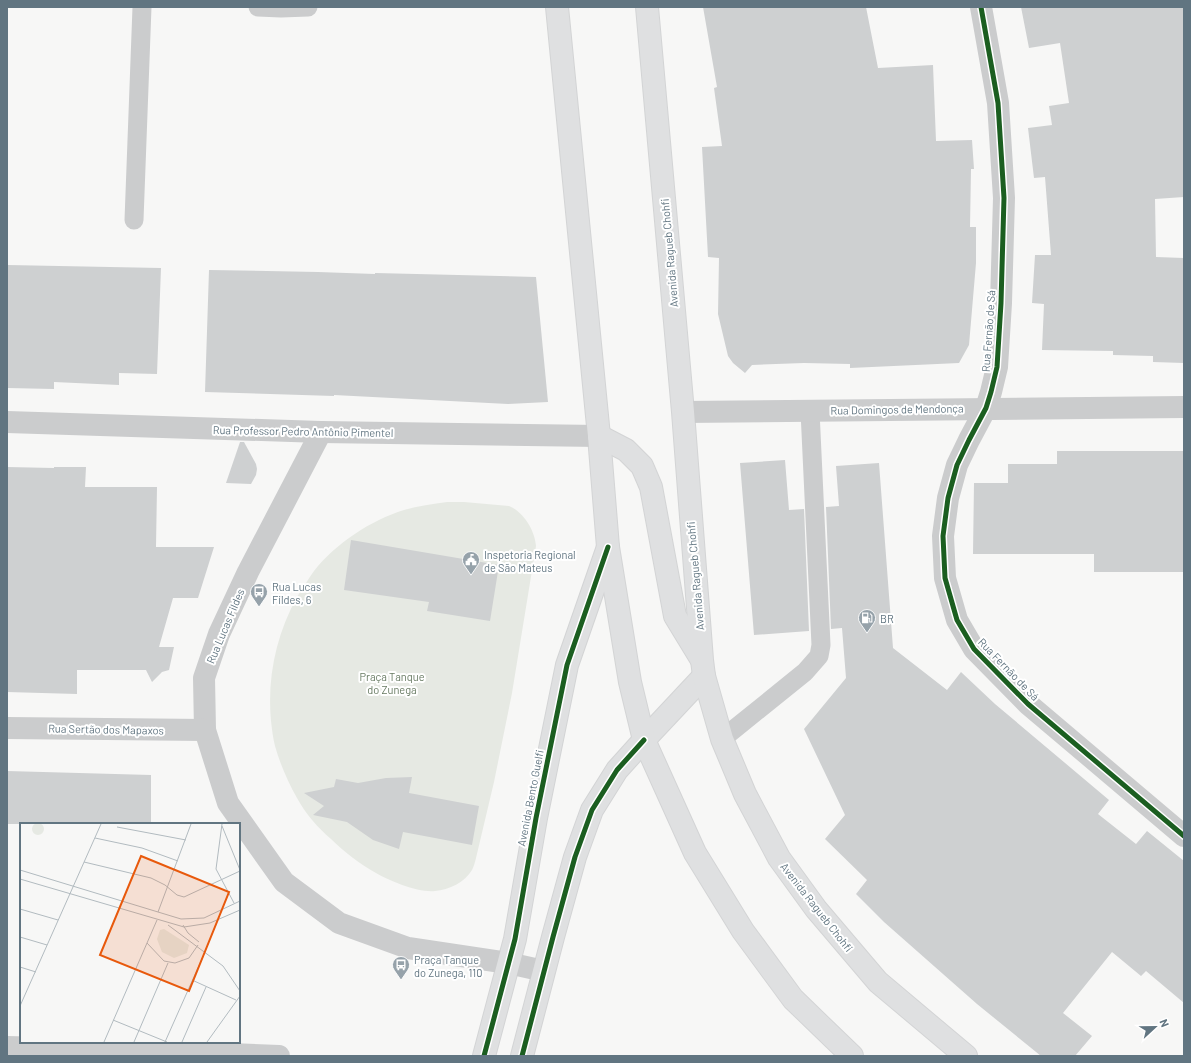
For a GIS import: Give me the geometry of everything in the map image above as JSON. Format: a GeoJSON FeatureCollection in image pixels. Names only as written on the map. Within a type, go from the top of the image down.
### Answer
{"type":"FeatureCollection","features":[{"type":"Feature","properties":{"kind":"main road"},"geometry":{"type":"LineString","coordinates":[[557,7],[599,436],[608,547],[630,682],[644,740],[695,853],[743,931],[793,999],[852,1056]]}},
{"type":"Feature","properties":{"kind":"main road","name":"Avenida Ragueb Chohfi"},"geometry":{"type":"LineString","coordinates":[[647,7],[703,668],[722,739],[745,794],[779,858],[816,909],[878,982],[966,1056]]}},
{"type":"Feature","properties":{"kind":"main road"},"geometry":{"type":"LineString","coordinates":[[522,1056],[575,858],[592,810],[617,770],[644,740],[703,668],[675,616],[651,487],[642,466],[626,450],[599,436]]}},
{"type":"Feature","properties":{"kind":"main road","name":"Avenida Bento Guelfi"},"geometry":{"type":"LineString","coordinates":[[484,1056],[515,939],[536,818],[566,665],[608,547]]}},
{"type":"Feature","properties":{"kind":"street","name":"Rua Fernão de Sá"},"geometry":{"type":"LineString","coordinates":[[981,7],[998,104],[1004,198],[1001,303],[997,367],[986,408],[957,465],[948,498],[943,536],[945,578],[956,620],[974,649],[1028,704],[1184,836]]}},
{"type":"Feature","properties":{"kind":"street","name":"Rua Domingos de Mendonça"},"geometry":{"type":"LineString","coordinates":[[682,412],[1184,407]]}},
{"type":"Feature","properties":{"kind":"street","name":"Rua Professor Pedro Antônio Pimentel"},"geometry":{"type":"LineString","coordinates":[[7,422],[322,432],[599,436]]}},
{"type":"Feature","properties":{"kind":"street","name":"Rua Lucas Fildes"},"geometry":{"type":"LineString","coordinates":[[322,432],[248,572],[219,634],[204,678],[205,730],[228,803],[284,882],[339,923],[408,948],[544,970]]}},
{"type":"Feature","properties":{"kind":"street","name":"Rua Sertão dos Mapaxos"},"geometry":{"type":"LineString","coordinates":[[7,728],[205,730]]}},
{"type":"Feature","properties":{"kind":"street","name":"Rua Lucas Fildes"},"geometry":{"type":"LineString","coordinates":[[465,957],[478,952],[493,950],[506,945],[515,939]]}},
{"type":"Feature","properties":{"kind":"street"},"geometry":{"type":"LineString","coordinates":[[7,1047],[130,1053],[279,1056]]}},
{"type":"Feature","properties":{"kind":"lane"},"geometry":{"type":"LineString","coordinates":[[134,220],[142,7]]}},
{"type":"Feature","properties":{"kind":"lane"},"geometry":{"type":"LineString","coordinates":[[258,7],[308,7]]}},
{"type":"Feature","properties":{"kind":"lane"},"geometry":{"type":"LineString","coordinates":[[722,739],[804,672],[819,656],[821,646],[810,410]]}},
{"type":"Feature","properties":{"kind":"green space","name":"Praça Tanque do Zunega"},"geometry":{"type":"Polygon","coordinates":[[[447,502],[509,506],[524,517],[531,528],[536,546],[512,693],[494,782],[474,864],[469,874],[456,885],[440,890],[428,891],[397,883],[364,866],[336,844],[308,815],[300,804],[287,779],[275,746],[271,721],[270,689],[278,642],[290,611],[312,574],[332,551],[354,534],[392,514],[426,505],[447,502]]]}},
{"type":"Feature","properties":{"kind":"building"},"geometry":{"type":"Polygon","coordinates":[[[703,7],[866,7],[878,68],[933,65],[936,141],[972,140],[974,169],[971,169],[970,227],[976,227],[976,263],[969,345],[959,363],[850,368],[850,364],[804,363],[752,365],[745,373],[733,363],[728,356],[718,314],[719,258],[708,257],[702,147],[722,146],[714,88],[717,87],[703,7]]]}},
{"type":"Feature","properties":{"kind":"building"},"geometry":{"type":"Polygon","coordinates":[[[1021,7],[1184,7],[1184,197],[1155,199],[1156,257],[1184,258],[1184,363],[1153,362],[1153,356],[1113,355],[1113,351],[1042,350],[1044,304],[1032,303],[1035,255],[1051,255],[1045,177],[1034,178],[1028,128],[1052,125],[1049,106],[1069,103],[1060,43],[1029,48],[1021,7]]]}},
{"type":"Feature","properties":{"kind":"building"},"geometry":{"type":"Polygon","coordinates":[[[8,265],[161,268],[157,374],[119,373],[119,385],[54,382],[54,389],[7,388],[8,265]]]}},
{"type":"Feature","properties":{"kind":"building"},"geometry":{"type":"Polygon","coordinates":[[[209,270],[536,277],[548,402],[508,404],[334,395],[205,392],[209,270]]]}},
{"type":"Feature","properties":{"kind":"building"},"geometry":{"type":"Polygon","coordinates":[[[240,442],[244,442],[256,464],[256,475],[251,484],[226,483],[240,442]]]}},
{"type":"Feature","properties":{"kind":"building"},"geometry":{"type":"Polygon","coordinates":[[[1057,451],[1184,451],[1184,572],[1094,572],[1094,554],[973,554],[974,483],[1008,483],[1008,464],[1057,464],[1057,451]]]}},
{"type":"Feature","properties":{"kind":"building"},"geometry":{"type":"Polygon","coordinates":[[[785,460],[789,510],[804,509],[809,631],[754,635],[740,463],[785,460]]]}},
{"type":"Feature","properties":{"kind":"building"},"geometry":{"type":"Polygon","coordinates":[[[879,463],[893,648],[947,690],[961,672],[995,704],[1109,800],[1098,814],[1136,844],[1147,831],[1184,861],[1184,1003],[1146,971],[1141,976],[1112,952],[1063,1013],[1092,1036],[1075,1056],[1041,1056],[977,1004],[884,922],[856,894],[867,880],[825,839],[845,815],[804,729],[846,678],[842,628],[831,629],[826,507],[839,506],[836,466],[879,463]]]}},
{"type":"Feature","properties":{"kind":"building"},"geometry":{"type":"Polygon","coordinates":[[[7,467],[86,467],[85,487],[157,487],[156,547],[214,547],[198,598],[173,598],[159,647],[174,647],[169,670],[162,672],[152,682],[146,670],[77,670],[77,694],[7,692],[7,467]]]}},
{"type":"Feature","properties":{"kind":"building"},"geometry":{"type":"Polygon","coordinates":[[[351,540],[499,565],[490,621],[427,611],[429,602],[344,590],[351,540]]]}},
{"type":"Feature","properties":{"kind":"building"},"geometry":{"type":"Polygon","coordinates":[[[7,771],[151,775],[151,823],[7,824],[7,771]]]}},
{"type":"Feature","properties":{"kind":"building"},"geometry":{"type":"Polygon","coordinates":[[[412,777],[409,793],[479,806],[472,845],[403,832],[399,849],[373,840],[347,822],[313,815],[324,806],[304,793],[334,787],[336,779],[358,783],[386,778],[412,777]]]}},
{"type":"Feature","properties":{"kind":"cycle path"},"geometry":{"type":"LineString","coordinates":[[981,7],[998,103],[1004,198],[1001,303],[997,367],[986,408],[957,465],[948,498],[943,536],[945,578],[957,620],[974,649],[1028,704],[1184,836]]}},
{"type":"Feature","properties":{"kind":"cycle path"},"geometry":{"type":"LineString","coordinates":[[484,1056],[515,939],[536,818],[567,665],[608,547]]}},
{"type":"Feature","properties":{"kind":"cycle path"},"geometry":{"type":"LineString","coordinates":[[522,1056],[575,857],[592,810],[617,770],[644,740]]}},
{"type":"Feature","properties":{"kind":"place","name":"Inspetoria Regional de São Mateus"},"geometry":{"type":"Point","coordinates":[471,575]}},
{"type":"Feature","properties":{"kind":"place","name":"Rua Lucas Fildes, 6"},"geometry":{"type":"Point","coordinates":[259,607]}},
{"type":"Feature","properties":{"kind":"place","name":"BR"},"geometry":{"type":"Point","coordinates":[867,633]}},
{"type":"Feature","properties":{"kind":"place","name":"Praça Tanque do Zunega, 110"},"geometry":{"type":"Point","coordinates":[401,980]}}]}
